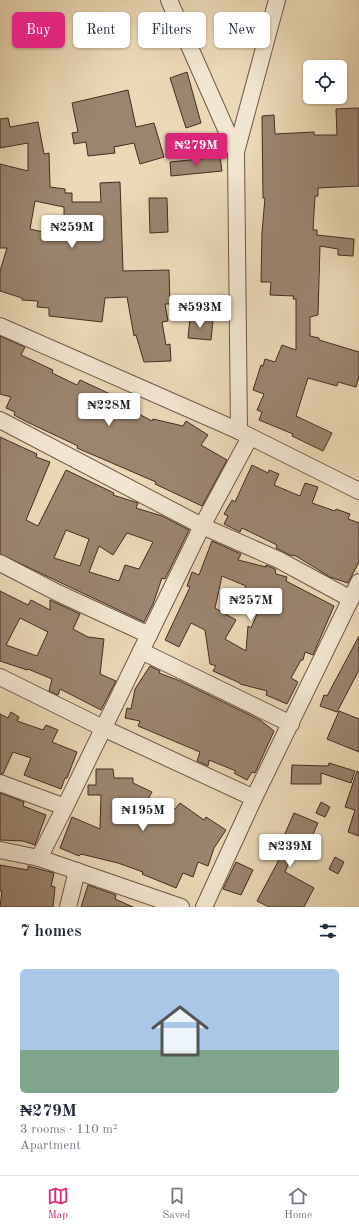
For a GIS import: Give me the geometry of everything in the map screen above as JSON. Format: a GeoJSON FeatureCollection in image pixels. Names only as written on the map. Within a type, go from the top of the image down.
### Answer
{"type":"FeatureCollection","features":[{"type":"Feature","properties":{"kind":"street"},"geometry":{"type":"LineString","coordinates":[[170,0],[236,152]]}},
{"type":"Feature","properties":{"kind":"street"},"geometry":{"type":"LineString","coordinates":[[39,858],[202,526],[244,434],[236,152],[277,0]]}},
{"type":"Feature","properties":{"kind":"street"},"geometry":{"type":"LineString","coordinates":[[0,326],[244,434],[359,490]]}},
{"type":"Feature","properties":{"kind":"street"},"geometry":{"type":"LineString","coordinates":[[0,420],[202,526],[279,560],[351,599]]}},
{"type":"Feature","properties":{"kind":"street"},"geometry":{"type":"LineString","coordinates":[[0,563],[149,635]]}},
{"type":"Feature","properties":{"kind":"street"},"geometry":{"type":"LineString","coordinates":[[204,907],[254,798],[359,582]]}},
{"type":"Feature","properties":{"kind":"street"},"geometry":{"type":"LineString","coordinates":[[140,652],[290,724]]}},
{"type":"Feature","properties":{"kind":"street"},"geometry":{"type":"LineString","coordinates":[[0,677],[103,728],[254,798]]}},
{"type":"Feature","properties":{"kind":"street"},"geometry":{"type":"LineString","coordinates":[[0,783],[65,807]]}},
{"type":"Feature","properties":{"kind":"street"},"geometry":{"type":"LineString","coordinates":[[0,850],[39,858],[181,907]]}},
{"type":"Feature","properties":{"kind":"street"},"geometry":{"type":"LineString","coordinates":[[68,907],[77,871]]}},
{"type":"Feature","properties":{"kind":"building"},"geometry":{"type":"Polygon","coordinates":[[[187,72],[201,123],[186,128],[170,78],[187,72]]]}},
{"type":"Feature","properties":{"kind":"building"},"geometry":{"type":"Polygon","coordinates":[[[128,90],[136,127],[154,123],[164,157],[140,164],[134,143],[114,147],[115,153],[88,156],[86,142],[74,144],[72,133],[78,132],[72,103],[128,90]]]}},
{"type":"Feature","properties":{"kind":"building"},"geometry":{"type":"Polygon","coordinates":[[[359,108],[359,186],[318,188],[318,196],[315,196],[313,230],[317,230],[317,235],[354,239],[353,256],[338,255],[338,249],[320,246],[318,315],[310,317],[310,336],[359,352],[359,376],[356,387],[338,382],[337,386],[308,378],[296,416],[332,433],[323,451],[292,436],[293,434],[259,420],[262,412],[257,410],[264,394],[253,390],[261,365],[263,366],[265,359],[275,362],[282,345],[296,350],[296,299],[293,299],[294,296],[270,295],[271,282],[261,282],[262,232],[265,198],[263,198],[262,116],[274,115],[275,134],[314,132],[314,135],[337,135],[336,109],[359,108]]]}},
{"type":"Feature","properties":{"kind":"building"},"geometry":{"type":"Polygon","coordinates":[[[8,118],[10,127],[38,122],[44,154],[49,153],[50,187],[65,189],[65,193],[72,193],[72,202],[101,202],[100,183],[120,182],[123,271],[169,270],[170,304],[165,304],[168,321],[162,322],[166,345],[170,344],[171,361],[144,362],[136,335],[134,336],[127,297],[105,298],[102,322],[49,316],[49,308],[37,307],[38,301],[22,300],[22,298],[0,291],[0,271],[7,248],[0,248],[0,164],[28,171],[28,143],[0,148],[0,119],[8,118]],[[35,201],[30,229],[60,236],[60,230],[64,230],[64,207],[35,201]]]}},
{"type":"Feature","properties":{"kind":"building"},"geometry":{"type":"Polygon","coordinates":[[[220,157],[222,171],[171,176],[170,162],[220,157]]]}},
{"type":"Feature","properties":{"kind":"building"},"geometry":{"type":"Polygon","coordinates":[[[149,198],[167,198],[168,232],[150,233],[149,198]]]}},
{"type":"Feature","properties":{"kind":"building"},"geometry":{"type":"Polygon","coordinates":[[[190,318],[213,320],[211,340],[188,338],[190,318]]]}},
{"type":"Feature","properties":{"kind":"building"},"geometry":{"type":"Polygon","coordinates":[[[0,336],[25,347],[21,355],[53,370],[52,373],[77,385],[80,380],[108,393],[117,398],[115,401],[152,421],[153,419],[183,426],[186,421],[208,435],[201,445],[227,460],[202,506],[155,484],[156,482],[77,448],[78,446],[14,415],[15,412],[6,408],[11,397],[0,394],[0,336]]]}},
{"type":"Feature","properties":{"kind":"building"},"geometry":{"type":"Polygon","coordinates":[[[0,437],[37,454],[36,457],[50,462],[26,520],[38,526],[66,470],[114,493],[113,495],[138,503],[136,508],[162,516],[189,530],[165,579],[162,578],[153,604],[144,622],[0,554],[0,437]],[[66,530],[54,558],[80,566],[89,539],[66,530]],[[127,533],[113,555],[99,546],[89,572],[119,581],[125,565],[139,569],[153,542],[127,533]]]}},
{"type":"Feature","properties":{"kind":"building"},"geometry":{"type":"Polygon","coordinates":[[[252,465],[268,473],[269,470],[279,474],[274,485],[300,496],[305,483],[318,487],[312,503],[335,511],[336,509],[350,514],[348,519],[359,523],[359,562],[348,583],[330,577],[296,556],[290,555],[276,548],[277,545],[242,528],[240,532],[224,524],[228,516],[224,514],[232,500],[235,502],[252,465]]]}},
{"type":"Feature","properties":{"kind":"building"},"geometry":{"type":"Polygon","coordinates":[[[212,541],[241,554],[238,560],[266,567],[266,565],[275,569],[276,574],[287,577],[286,581],[334,606],[313,655],[305,652],[303,660],[301,660],[291,678],[298,682],[287,704],[266,695],[267,691],[240,684],[213,671],[216,666],[210,664],[205,630],[191,623],[179,647],[165,640],[190,587],[187,586],[192,572],[199,575],[212,541]],[[222,576],[215,608],[236,620],[225,639],[246,651],[248,626],[251,628],[264,598],[251,592],[244,605],[239,603],[246,586],[222,576]]]}},
{"type":"Feature","properties":{"kind":"building"},"geometry":{"type":"Polygon","coordinates":[[[0,591],[28,605],[31,600],[50,610],[50,600],[80,614],[73,629],[88,637],[104,639],[100,674],[116,681],[101,710],[60,689],[58,695],[49,691],[52,679],[28,669],[27,670],[0,661],[0,591]],[[20,618],[6,645],[37,656],[48,632],[20,618]]]}},
{"type":"Feature","properties":{"kind":"building"},"geometry":{"type":"Polygon","coordinates":[[[359,636],[359,670],[337,712],[320,706],[324,695],[327,696],[359,636]]]}},
{"type":"Feature","properties":{"kind":"building"},"geometry":{"type":"Polygon","coordinates":[[[150,666],[160,671],[159,673],[180,681],[260,720],[274,731],[255,773],[252,772],[247,780],[234,773],[236,771],[209,760],[208,766],[197,761],[200,752],[138,726],[140,721],[125,718],[127,708],[131,709],[135,689],[150,666]]]}},
{"type":"Feature","properties":{"kind":"building"},"geometry":{"type":"Polygon","coordinates":[[[339,711],[359,719],[359,752],[327,739],[339,711]]]}},
{"type":"Feature","properties":{"kind":"building"},"geometry":{"type":"Polygon","coordinates":[[[11,712],[19,717],[17,721],[43,730],[46,725],[58,730],[52,742],[77,752],[61,789],[24,775],[31,758],[13,752],[3,774],[0,774],[0,714],[8,718],[11,712]]]}},
{"type":"Feature","properties":{"kind":"building"},"geometry":{"type":"Polygon","coordinates":[[[329,763],[355,771],[351,783],[321,773],[321,784],[291,784],[292,765],[328,766],[329,763]]]}},
{"type":"Feature","properties":{"kind":"building"},"geometry":{"type":"Polygon","coordinates":[[[96,769],[113,769],[114,778],[133,778],[133,783],[152,792],[147,801],[151,803],[149,806],[175,809],[180,803],[204,820],[206,817],[226,830],[214,848],[208,866],[198,862],[193,877],[183,873],[176,888],[142,874],[143,872],[118,863],[81,854],[79,856],[60,848],[72,817],[100,829],[101,795],[88,795],[88,785],[96,785],[96,769]]]}},
{"type":"Feature","properties":{"kind":"building"},"geometry":{"type":"Polygon","coordinates":[[[357,771],[359,772],[359,836],[348,832],[355,810],[345,807],[357,771]]]}},
{"type":"Feature","properties":{"kind":"building"},"geometry":{"type":"Polygon","coordinates":[[[0,793],[24,802],[23,806],[46,815],[35,845],[23,841],[0,840],[0,793]]]}},
{"type":"Feature","properties":{"kind":"building"},"geometry":{"type":"Polygon","coordinates":[[[321,802],[330,807],[325,817],[316,813],[321,802]]]}},
{"type":"Feature","properties":{"kind":"building"},"geometry":{"type":"Polygon","coordinates":[[[294,813],[318,823],[302,859],[292,855],[285,872],[314,888],[304,907],[269,907],[257,901],[281,856],[276,854],[294,813]]]}},
{"type":"Feature","properties":{"kind":"building"},"geometry":{"type":"Polygon","coordinates":[[[335,857],[344,862],[338,874],[329,869],[335,857]]]}},
{"type":"Feature","properties":{"kind":"building"},"geometry":{"type":"Polygon","coordinates":[[[236,862],[253,870],[241,895],[223,889],[236,862]]]}},
{"type":"Feature","properties":{"kind":"building"},"geometry":{"type":"Polygon","coordinates":[[[0,865],[28,870],[28,866],[54,873],[51,886],[55,887],[53,907],[0,907],[2,891],[0,891],[0,865]]]}},
{"type":"Feature","properties":{"kind":"building"},"geometry":{"type":"Polygon","coordinates":[[[88,885],[116,895],[115,899],[133,907],[81,907],[88,885]]]}}]}
